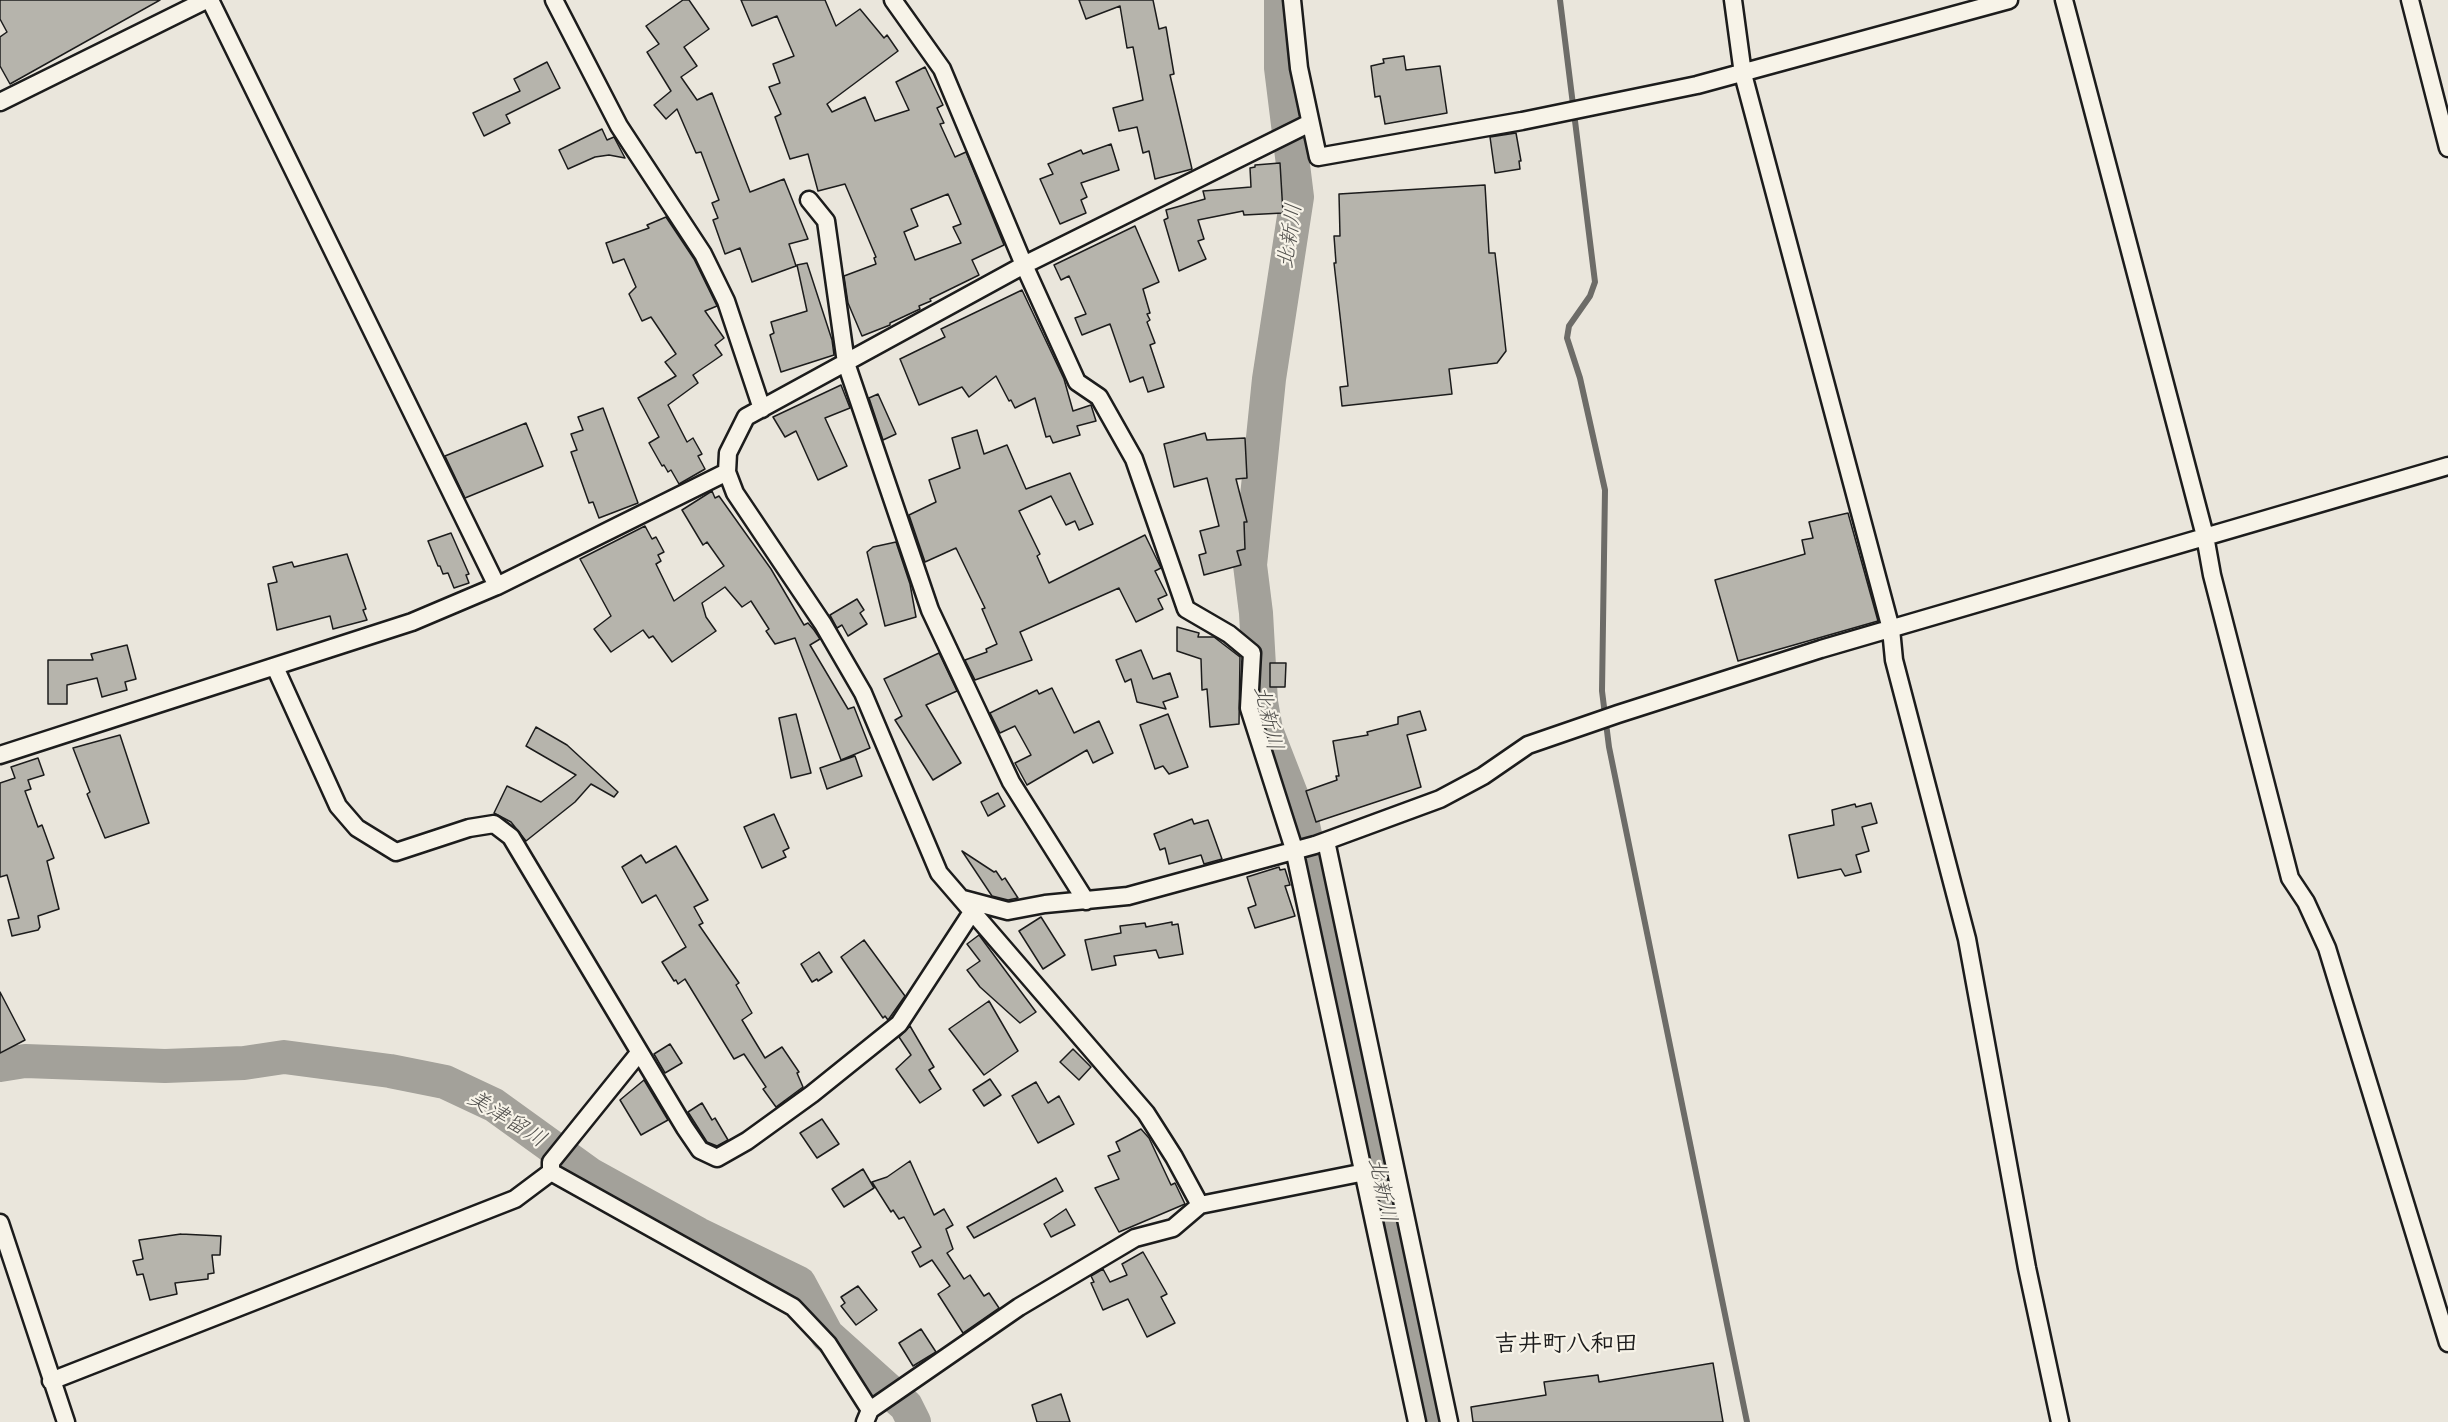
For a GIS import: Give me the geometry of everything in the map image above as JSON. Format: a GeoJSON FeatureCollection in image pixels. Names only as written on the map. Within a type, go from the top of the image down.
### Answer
{"type":"FeatureCollection","features":[{"type":"Feature","properties":{"kind":"street"},"geometry":{"type":"LineString","coordinates":[[0,102],[208,0],[497,586]]}},
{"type":"Feature","properties":{"kind":"street"},"geometry":{"type":"LineString","coordinates":[[554,0],[620,126],[703,254],[726,301],[762,409]]}},
{"type":"Feature","properties":{"kind":"street"},"geometry":{"type":"LineString","coordinates":[[893,0],[942,69],[1024,266],[1077,382],[1099,397],[1134,459],[1186,609],[1229,634],[1252,653],[1249,708],[1294,849],[1417,1422]]}},
{"type":"Feature","properties":{"kind":"street"},"geometry":{"type":"LineString","coordinates":[[1292,0],[1304,126],[1317,157],[1560,113],[1743,74],[2009,0]]}},
{"type":"Feature","properties":{"kind":"street"},"geometry":{"type":"LineString","coordinates":[[1733,0],[1743,74],[1891,629],[1894,660],[1967,939],[2027,1268],[2060,1422]]}},
{"type":"Feature","properties":{"kind":"street"},"geometry":{"type":"LineString","coordinates":[[2064,0],[2205,536],[2212,574],[2290,878],[2306,902],[2327,948],[2448,1343]]}},
{"type":"Feature","properties":{"kind":"street"},"geometry":{"type":"LineString","coordinates":[[2410,0],[2448,148]]}},
{"type":"Feature","properties":{"kind":"street"},"geometry":{"type":"LineString","coordinates":[[1200,1205],[1174,1157],[1146,1113],[939,873],[862,693],[823,624],[735,493],[727,472],[728,453],[746,417],[1024,266],[1304,126]]}},
{"type":"Feature","properties":{"kind":"street"},"geometry":{"type":"LineString","coordinates":[[809,200],[825,221],[846,363],[930,610],[1011,782],[1086,901]]}},
{"type":"Feature","properties":{"kind":"street"},"geometry":{"type":"LineString","coordinates":[[967,906],[1008,911],[1128,896],[1321,843],[1440,799],[1483,776],[1528,746],[1618,714],[1891,629],[2448,466]]}},
{"type":"Feature","properties":{"kind":"street"},"geometry":{"type":"LineString","coordinates":[[0,755],[275,668],[411,622],[497,586],[727,472]]}},
{"type":"Feature","properties":{"kind":"street"},"geometry":{"type":"LineString","coordinates":[[275,668],[338,807],[357,828],[396,852],[469,828],[494,824],[511,837],[639,1053],[700,1150],[717,1158],[747,1141],[812,1094],[899,1024],[967,906]]}},
{"type":"Feature","properties":{"kind":"street"},"geometry":{"type":"LineString","coordinates":[[1321,843],[1449,1422]]}},
{"type":"Feature","properties":{"kind":"street"},"geometry":{"type":"LineString","coordinates":[[51,1381],[515,1199],[551,1167],[570,1138],[639,1053]]}},
{"type":"Feature","properties":{"kind":"street"},"geometry":{"type":"LineString","coordinates":[[551,1167],[793,1307],[828,1344],[872,1412],[1019,1307],[1135,1238],[1173,1228],[1200,1205],[1365,1172]]}},
{"type":"Feature","properties":{"kind":"street"},"geometry":{"type":"LineString","coordinates":[[0,1223],[66,1422]]}},
{"type":"Feature","properties":{"kind":"building"},"geometry":{"type":"Polygon","coordinates":[[[0,0],[160,0],[10,84],[0,66],[0,37],[7,32],[0,19],[0,0]]]}},
{"type":"Feature","properties":{"kind":"building"},"geometry":{"type":"Polygon","coordinates":[[[683,0],[689,0],[709,29],[684,47],[697,66],[681,77],[697,100],[712,93],[750,192],[784,179],[808,239],[789,244],[796,266],[752,282],[740,248],[725,254],[713,220],[718,218],[712,203],[719,200],[701,152],[696,153],[677,109],[666,119],[654,105],[671,91],[647,52],[659,44],[646,26],[683,0]]]}},
{"type":"Feature","properties":{"kind":"building"},"geometry":{"type":"Polygon","coordinates":[[[741,0],[825,0],[836,26],[860,9],[884,38],[887,35],[898,51],[827,104],[832,112],[865,97],[875,121],[909,110],[896,82],[925,67],[943,105],[937,108],[944,123],[940,124],[955,157],[966,152],[1004,245],[972,260],[979,275],[930,299],[931,301],[919,306],[920,309],[890,325],[862,336],[848,303],[844,276],[876,264],[874,258],[876,257],[845,184],[818,191],[808,154],[790,159],[775,117],[781,114],[769,87],[780,83],[773,64],[794,56],[777,16],[752,26],[741,0]],[[948,194],[911,209],[918,226],[904,232],[915,260],[961,243],[953,227],[961,224],[948,194]]]}},
{"type":"Feature","properties":{"kind":"building"},"geometry":{"type":"Polygon","coordinates":[[[1079,0],[1153,0],[1159,29],[1166,27],[1174,74],[1170,75],[1192,169],[1155,179],[1149,151],[1143,153],[1137,127],[1119,131],[1113,108],[1143,100],[1133,47],[1127,48],[1120,6],[1086,19],[1079,0]]]}},
{"type":"Feature","properties":{"kind":"building"},"geometry":{"type":"Polygon","coordinates":[[[1404,56],[1406,70],[1440,66],[1447,113],[1385,124],[1380,96],[1375,97],[1371,66],[1384,63],[1383,59],[1404,56]]]}},
{"type":"Feature","properties":{"kind":"building"},"geometry":{"type":"Polygon","coordinates":[[[547,62],[560,88],[506,115],[510,123],[484,136],[473,113],[520,91],[514,79],[547,62]]]}},
{"type":"Feature","properties":{"kind":"building"},"geometry":{"type":"Polygon","coordinates":[[[602,129],[607,140],[614,137],[625,158],[609,155],[595,157],[568,169],[559,150],[602,129]]]}},
{"type":"Feature","properties":{"kind":"building"},"geometry":{"type":"Polygon","coordinates":[[[1516,133],[1521,161],[1519,161],[1520,169],[1495,173],[1490,137],[1516,133]]]}},
{"type":"Feature","properties":{"kind":"building"},"geometry":{"type":"Polygon","coordinates":[[[1111,144],[1119,170],[1081,183],[1087,197],[1081,200],[1086,213],[1060,224],[1040,179],[1053,174],[1048,164],[1081,150],[1083,154],[1111,144]]]}},
{"type":"Feature","properties":{"kind":"building"},"geometry":{"type":"Polygon","coordinates":[[[1280,163],[1283,213],[1244,215],[1243,211],[1198,220],[1204,239],[1198,241],[1206,259],[1179,271],[1164,220],[1168,218],[1166,210],[1205,199],[1203,191],[1251,187],[1250,168],[1255,165],[1280,163]]]}},
{"type":"Feature","properties":{"kind":"building"},"geometry":{"type":"Polygon","coordinates":[[[1485,185],[1489,253],[1495,253],[1506,351],[1497,363],[1449,369],[1452,394],[1342,406],[1340,387],[1348,386],[1334,263],[1336,263],[1334,236],[1340,236],[1339,194],[1485,185]]]}},
{"type":"Feature","properties":{"kind":"building"},"geometry":{"type":"Polygon","coordinates":[[[666,217],[694,259],[717,306],[705,311],[724,338],[715,345],[722,355],[693,375],[698,383],[668,405],[687,442],[693,438],[702,454],[698,456],[705,469],[679,484],[671,470],[668,472],[664,465],[662,466],[649,443],[659,437],[638,398],[676,376],[665,362],[676,354],[651,317],[642,321],[629,294],[636,287],[624,259],[613,263],[606,243],[649,228],[647,225],[666,217]]]}},
{"type":"Feature","properties":{"kind":"building"},"geometry":{"type":"Polygon","coordinates":[[[1135,226],[1159,282],[1143,289],[1150,313],[1147,314],[1150,320],[1147,322],[1155,343],[1150,345],[1164,387],[1148,392],[1143,377],[1130,382],[1110,324],[1082,335],[1075,318],[1086,314],[1069,276],[1061,280],[1054,265],[1135,226]]]}},
{"type":"Feature","properties":{"kind":"building"},"geometry":{"type":"Polygon","coordinates":[[[807,263],[832,340],[834,355],[781,372],[770,335],[774,333],[771,322],[807,311],[797,265],[807,263]]]}},
{"type":"Feature","properties":{"kind":"building"},"geometry":{"type":"Polygon","coordinates":[[[1022,290],[1064,379],[1073,411],[1091,405],[1096,421],[1077,426],[1080,435],[1053,443],[1050,436],[1046,437],[1035,398],[1015,408],[996,376],[969,397],[962,387],[919,405],[900,359],[945,337],[941,329],[1022,290]]]}},
{"type":"Feature","properties":{"kind":"building"},"geometry":{"type":"Polygon","coordinates":[[[841,385],[850,408],[825,418],[847,466],[818,480],[796,431],[785,437],[773,417],[841,385]]]}},
{"type":"Feature","properties":{"kind":"building"},"geometry":{"type":"Polygon","coordinates":[[[878,394],[896,434],[883,440],[869,398],[878,394]]]}},
{"type":"Feature","properties":{"kind":"building"},"geometry":{"type":"Polygon","coordinates":[[[603,408],[638,503],[599,518],[593,502],[589,503],[571,452],[577,450],[571,434],[583,430],[578,417],[603,408]]]}},
{"type":"Feature","properties":{"kind":"building"},"geometry":{"type":"Polygon","coordinates":[[[526,423],[543,466],[465,498],[445,456],[526,423]]]}},
{"type":"Feature","properties":{"kind":"building"},"geometry":{"type":"Polygon","coordinates":[[[977,430],[984,454],[1007,445],[1026,489],[1070,473],[1093,524],[1079,530],[1075,521],[1066,525],[1051,496],[1019,511],[1040,554],[1037,556],[1049,583],[1145,535],[1161,568],[1155,571],[1167,595],[1158,599],[1163,609],[1136,622],[1119,588],[1020,632],[1032,660],[975,680],[965,660],[987,652],[986,649],[997,644],[982,609],[985,608],[956,548],[925,562],[909,515],[936,502],[929,480],[960,468],[952,438],[977,430]]]}},
{"type":"Feature","properties":{"kind":"building"},"geometry":{"type":"Polygon","coordinates":[[[1205,433],[1207,440],[1245,438],[1247,478],[1236,479],[1247,522],[1244,522],[1245,549],[1237,551],[1241,565],[1204,575],[1199,555],[1206,553],[1200,531],[1219,526],[1207,478],[1174,487],[1164,444],[1205,433]]]}},
{"type":"Feature","properties":{"kind":"building"},"geometry":{"type":"Polygon","coordinates":[[[712,491],[715,498],[719,496],[771,569],[804,625],[808,623],[820,639],[810,645],[848,709],[854,707],[870,748],[841,760],[795,638],[775,644],[766,631],[769,629],[751,601],[742,607],[725,587],[702,603],[706,617],[716,631],[672,662],[653,636],[649,638],[643,630],[611,652],[594,629],[611,616],[580,559],[645,526],[652,539],[656,537],[664,552],[658,555],[661,561],[656,564],[674,601],[724,566],[707,542],[703,545],[682,510],[712,491]]]}},
{"type":"Feature","properties":{"kind":"building"},"geometry":{"type":"Polygon","coordinates":[[[1848,513],[1878,621],[1738,661],[1715,580],[1805,554],[1802,540],[1813,538],[1809,522],[1848,513]]]}},
{"type":"Feature","properties":{"kind":"building"},"geometry":{"type":"Polygon","coordinates":[[[451,533],[469,574],[466,575],[469,583],[454,588],[448,573],[443,574],[438,566],[428,541],[451,533]]]}},
{"type":"Feature","properties":{"kind":"building"},"geometry":{"type":"Polygon","coordinates":[[[896,542],[910,584],[916,617],[885,626],[867,552],[873,547],[896,542]]]}},
{"type":"Feature","properties":{"kind":"building"},"geometry":{"type":"Polygon","coordinates":[[[347,554],[366,609],[363,610],[367,620],[333,629],[330,616],[277,630],[268,584],[277,582],[273,567],[292,562],[294,567],[347,554]]]}},
{"type":"Feature","properties":{"kind":"building"},"geometry":{"type":"Polygon","coordinates":[[[857,599],[864,610],[860,613],[867,624],[848,636],[842,625],[837,628],[830,615],[857,599]]]}},
{"type":"Feature","properties":{"kind":"building"},"geometry":{"type":"Polygon","coordinates":[[[1177,627],[1199,633],[1198,637],[1214,637],[1240,657],[1239,724],[1210,727],[1207,689],[1202,690],[1201,659],[1177,651],[1177,627]]]}},
{"type":"Feature","properties":{"kind":"building"},"geometry":{"type":"Polygon","coordinates":[[[127,645],[136,679],[125,682],[127,690],[102,697],[97,678],[67,685],[67,704],[48,704],[48,660],[93,660],[91,654],[127,645]]]}},
{"type":"Feature","properties":{"kind":"building"},"geometry":{"type":"Polygon","coordinates":[[[1141,650],[1153,679],[1170,673],[1178,697],[1163,702],[1166,709],[1137,702],[1131,679],[1125,682],[1116,660],[1141,650]]]}},
{"type":"Feature","properties":{"kind":"building"},"geometry":{"type":"Polygon","coordinates":[[[939,653],[957,691],[926,705],[961,763],[933,780],[895,720],[902,716],[884,679],[939,653]]]}},
{"type":"Feature","properties":{"kind":"building"},"geometry":{"type":"Polygon","coordinates":[[[1270,663],[1286,663],[1285,687],[1270,687],[1270,663]]]}},
{"type":"Feature","properties":{"kind":"building"},"geometry":{"type":"Polygon","coordinates":[[[1052,688],[1074,733],[1099,721],[1113,753],[1093,763],[1087,750],[1027,785],[1015,763],[1031,755],[1015,726],[1000,733],[990,713],[1037,690],[1039,694],[1052,688]]]}},
{"type":"Feature","properties":{"kind":"building"},"geometry":{"type":"Polygon","coordinates":[[[1420,711],[1426,730],[1407,735],[1421,787],[1316,822],[1306,791],[1337,780],[1336,776],[1339,776],[1333,741],[1368,735],[1367,732],[1398,724],[1398,717],[1420,711]]]}},
{"type":"Feature","properties":{"kind":"building"},"geometry":{"type":"Polygon","coordinates":[[[796,714],[811,773],[791,778],[779,718],[796,714]]]}},
{"type":"Feature","properties":{"kind":"building"},"geometry":{"type":"Polygon","coordinates":[[[1168,714],[1188,767],[1169,774],[1163,766],[1155,769],[1140,725],[1168,714]]]}},
{"type":"Feature","properties":{"kind":"building"},"geometry":{"type":"Polygon","coordinates":[[[536,727],[567,745],[618,792],[614,797],[591,784],[575,802],[526,841],[511,822],[494,813],[507,786],[541,802],[576,775],[526,746],[536,727]]]}},
{"type":"Feature","properties":{"kind":"building"},"geometry":{"type":"Polygon","coordinates":[[[120,735],[149,823],[105,838],[87,794],[90,792],[73,748],[120,735]]]}},
{"type":"Feature","properties":{"kind":"building"},"geometry":{"type":"Polygon","coordinates":[[[855,756],[862,776],[827,789],[820,768],[855,756]]]}},
{"type":"Feature","properties":{"kind":"building"},"geometry":{"type":"Polygon","coordinates":[[[38,758],[44,775],[28,780],[31,789],[25,791],[38,827],[42,825],[54,858],[47,861],[59,909],[38,916],[40,927],[38,930],[12,936],[8,920],[19,918],[7,875],[0,877],[0,783],[15,778],[11,767],[38,758]]]}},
{"type":"Feature","properties":{"kind":"building"},"geometry":{"type":"Polygon","coordinates":[[[998,793],[1005,806],[988,816],[981,802],[998,793]]]}},
{"type":"Feature","properties":{"kind":"building"},"geometry":{"type":"Polygon","coordinates":[[[1871,803],[1877,823],[1862,827],[1869,851],[1856,855],[1861,872],[1845,876],[1841,869],[1798,878],[1789,835],[1834,825],[1832,810],[1855,804],[1856,807],[1871,803]]]}},
{"type":"Feature","properties":{"kind":"building"},"geometry":{"type":"Polygon","coordinates":[[[774,814],[789,848],[783,851],[786,857],[762,868],[744,827],[774,814]]]}},
{"type":"Feature","properties":{"kind":"building"},"geometry":{"type":"Polygon","coordinates":[[[1192,819],[1194,824],[1208,820],[1222,859],[1204,864],[1201,855],[1169,864],[1165,848],[1160,850],[1154,834],[1192,819]]]}},
{"type":"Feature","properties":{"kind":"building"},"geometry":{"type":"Polygon","coordinates":[[[676,846],[708,900],[694,907],[703,923],[699,925],[739,983],[736,985],[752,1013],[742,1020],[765,1058],[782,1047],[799,1072],[797,1073],[803,1087],[776,1107],[763,1089],[766,1087],[744,1054],[734,1059],[685,979],[678,984],[676,980],[674,981],[662,962],[686,947],[656,895],[642,903],[622,867],[641,855],[646,863],[676,846]]]}},
{"type":"Feature","properties":{"kind":"building"},"geometry":{"type":"Polygon","coordinates":[[[962,851],[994,872],[996,871],[1002,880],[1005,878],[1018,898],[1008,900],[992,896],[962,851]]]}},
{"type":"Feature","properties":{"kind":"building"},"geometry":{"type":"Polygon","coordinates":[[[1279,867],[1280,870],[1285,869],[1290,885],[1285,886],[1295,916],[1255,928],[1248,908],[1256,905],[1247,877],[1279,867]]]}},
{"type":"Feature","properties":{"kind":"building"},"geometry":{"type":"Polygon","coordinates":[[[1041,917],[1065,955],[1043,969],[1019,931],[1041,917]]]}},
{"type":"Feature","properties":{"kind":"building"},"geometry":{"type":"Polygon","coordinates":[[[1172,922],[1172,925],[1178,924],[1183,954],[1159,958],[1156,950],[1114,956],[1116,965],[1092,970],[1085,940],[1121,933],[1120,926],[1145,923],[1146,927],[1172,922]]]}},
{"type":"Feature","properties":{"kind":"building"},"geometry":{"type":"Polygon","coordinates":[[[979,935],[1036,1012],[1020,1023],[980,987],[967,970],[980,961],[967,944],[979,935]]]}},
{"type":"Feature","properties":{"kind":"building"},"geometry":{"type":"Polygon","coordinates":[[[864,940],[905,996],[888,1020],[885,1016],[883,1018],[841,957],[864,940]]]}},
{"type":"Feature","properties":{"kind":"building"},"geometry":{"type":"Polygon","coordinates":[[[819,952],[832,972],[812,982],[801,964],[819,952]]]}},
{"type":"Feature","properties":{"kind":"building"},"geometry":{"type":"Polygon","coordinates":[[[0,992],[25,1040],[0,1053],[0,992]]]}},
{"type":"Feature","properties":{"kind":"building"},"geometry":{"type":"Polygon","coordinates":[[[989,1001],[1018,1051],[984,1075],[949,1029],[989,1001]]]}},
{"type":"Feature","properties":{"kind":"building"},"geometry":{"type":"Polygon","coordinates":[[[910,1026],[934,1067],[929,1070],[941,1089],[920,1103],[896,1069],[911,1055],[899,1037],[910,1026]]]}},
{"type":"Feature","properties":{"kind":"building"},"geometry":{"type":"Polygon","coordinates":[[[670,1044],[682,1063],[665,1073],[654,1054],[670,1044]]]}},
{"type":"Feature","properties":{"kind":"building"},"geometry":{"type":"Polygon","coordinates":[[[1073,1049],[1091,1067],[1079,1080],[1060,1062],[1073,1049]]]}},
{"type":"Feature","properties":{"kind":"building"},"geometry":{"type":"Polygon","coordinates":[[[990,1079],[1001,1095],[984,1106],[973,1090],[990,1079]]]}},
{"type":"Feature","properties":{"kind":"building"},"geometry":{"type":"Polygon","coordinates":[[[644,1080],[668,1120],[641,1135],[620,1100],[644,1080]]]}},
{"type":"Feature","properties":{"kind":"building"},"geometry":{"type":"Polygon","coordinates":[[[1036,1082],[1048,1103],[1059,1096],[1074,1124],[1038,1143],[1012,1096],[1036,1082]]]}},
{"type":"Feature","properties":{"kind":"building"},"geometry":{"type":"Polygon","coordinates":[[[702,1103],[712,1120],[715,1118],[728,1140],[717,1146],[707,1142],[688,1112],[702,1103]]]}},
{"type":"Feature","properties":{"kind":"building"},"geometry":{"type":"Polygon","coordinates":[[[822,1119],[839,1144],[817,1158],[800,1133],[822,1119]]]}},
{"type":"Feature","properties":{"kind":"building"},"geometry":{"type":"Polygon","coordinates":[[[1141,1129],[1149,1138],[1171,1185],[1175,1183],[1185,1204],[1119,1232],[1095,1188],[1119,1179],[1108,1156],[1120,1151],[1116,1142],[1141,1129]]]}},
{"type":"Feature","properties":{"kind":"building"},"geometry":{"type":"Polygon","coordinates":[[[910,1161],[934,1215],[944,1209],[953,1225],[946,1229],[953,1249],[947,1253],[964,1279],[970,1275],[984,1296],[989,1293],[999,1308],[963,1333],[938,1294],[950,1286],[932,1260],[920,1267],[912,1252],[921,1247],[904,1217],[899,1219],[893,1210],[891,1212],[872,1182],[887,1177],[910,1161]]]}},
{"type":"Feature","properties":{"kind":"building"},"geometry":{"type":"Polygon","coordinates":[[[863,1169],[874,1188],[844,1207],[832,1189],[863,1169]]]}},
{"type":"Feature","properties":{"kind":"building"},"geometry":{"type":"Polygon","coordinates":[[[1056,1178],[1063,1191],[974,1238],[967,1227],[1056,1178]]]}},
{"type":"Feature","properties":{"kind":"building"},"geometry":{"type":"Polygon","coordinates":[[[1066,1209],[1075,1225],[1051,1237],[1044,1224],[1066,1209]]]}},
{"type":"Feature","properties":{"kind":"building"},"geometry":{"type":"Polygon","coordinates":[[[181,1234],[221,1236],[220,1255],[212,1255],[214,1273],[208,1274],[208,1279],[175,1283],[177,1294],[150,1300],[143,1274],[137,1275],[133,1261],[143,1259],[139,1240],[181,1234]]]}},
{"type":"Feature","properties":{"kind":"building"},"geometry":{"type":"Polygon","coordinates":[[[1143,1252],[1167,1294],[1161,1297],[1175,1323],[1147,1337],[1128,1299],[1103,1310],[1091,1283],[1094,1282],[1091,1276],[1103,1269],[1110,1282],[1127,1275],[1122,1264],[1143,1252]]]}},
{"type":"Feature","properties":{"kind":"building"},"geometry":{"type":"Polygon","coordinates":[[[858,1286],[877,1310],[856,1325],[841,1306],[845,1303],[841,1297],[858,1286]]]}},
{"type":"Feature","properties":{"kind":"building"},"geometry":{"type":"Polygon","coordinates":[[[921,1329],[936,1352],[913,1366],[899,1343],[921,1329]]]}},
{"type":"Feature","properties":{"kind":"building"},"geometry":{"type":"Polygon","coordinates":[[[1713,1363],[1723,1422],[1473,1422],[1471,1407],[1546,1395],[1544,1382],[1598,1375],[1599,1382],[1713,1363]]]}},
{"type":"Feature","properties":{"kind":"building"},"geometry":{"type":"Polygon","coordinates":[[[1061,1394],[1070,1422],[1037,1422],[1032,1405],[1061,1394]]]}},
{"type":"Feature","properties":{"kind":"waterway","name":"北新川"},"geometry":{"type":"LineString","coordinates":[[1281,0],[1281,68],[1297,197],[1269,379],[1250,565],[1256,613],[1261,702],[1266,730],[1303,825],[1432,1422]]}},
{"type":"Feature","properties":{"kind":"waterway"},"geometry":{"type":"LineString","coordinates":[[1560,0],[1595,282],[1590,296],[1569,326],[1567,338],[1580,378],[1605,490],[1602,691],[1609,747],[1747,1422]]}},
{"type":"Feature","properties":{"kind":"waterway","name":"美津留川"},"geometry":{"type":"LineString","coordinates":[[0,1065],[25,1061],[165,1066],[244,1063],[284,1057],[390,1071],[445,1082],[494,1105],[591,1175],[698,1234],[799,1283],[827,1335],[906,1406],[914,1422]]}},
{"type":"Feature","properties":{"kind":"district","name":"吉井町八和田"},"geometry":{"type":"Point","coordinates":[1566,1344]}}]}
